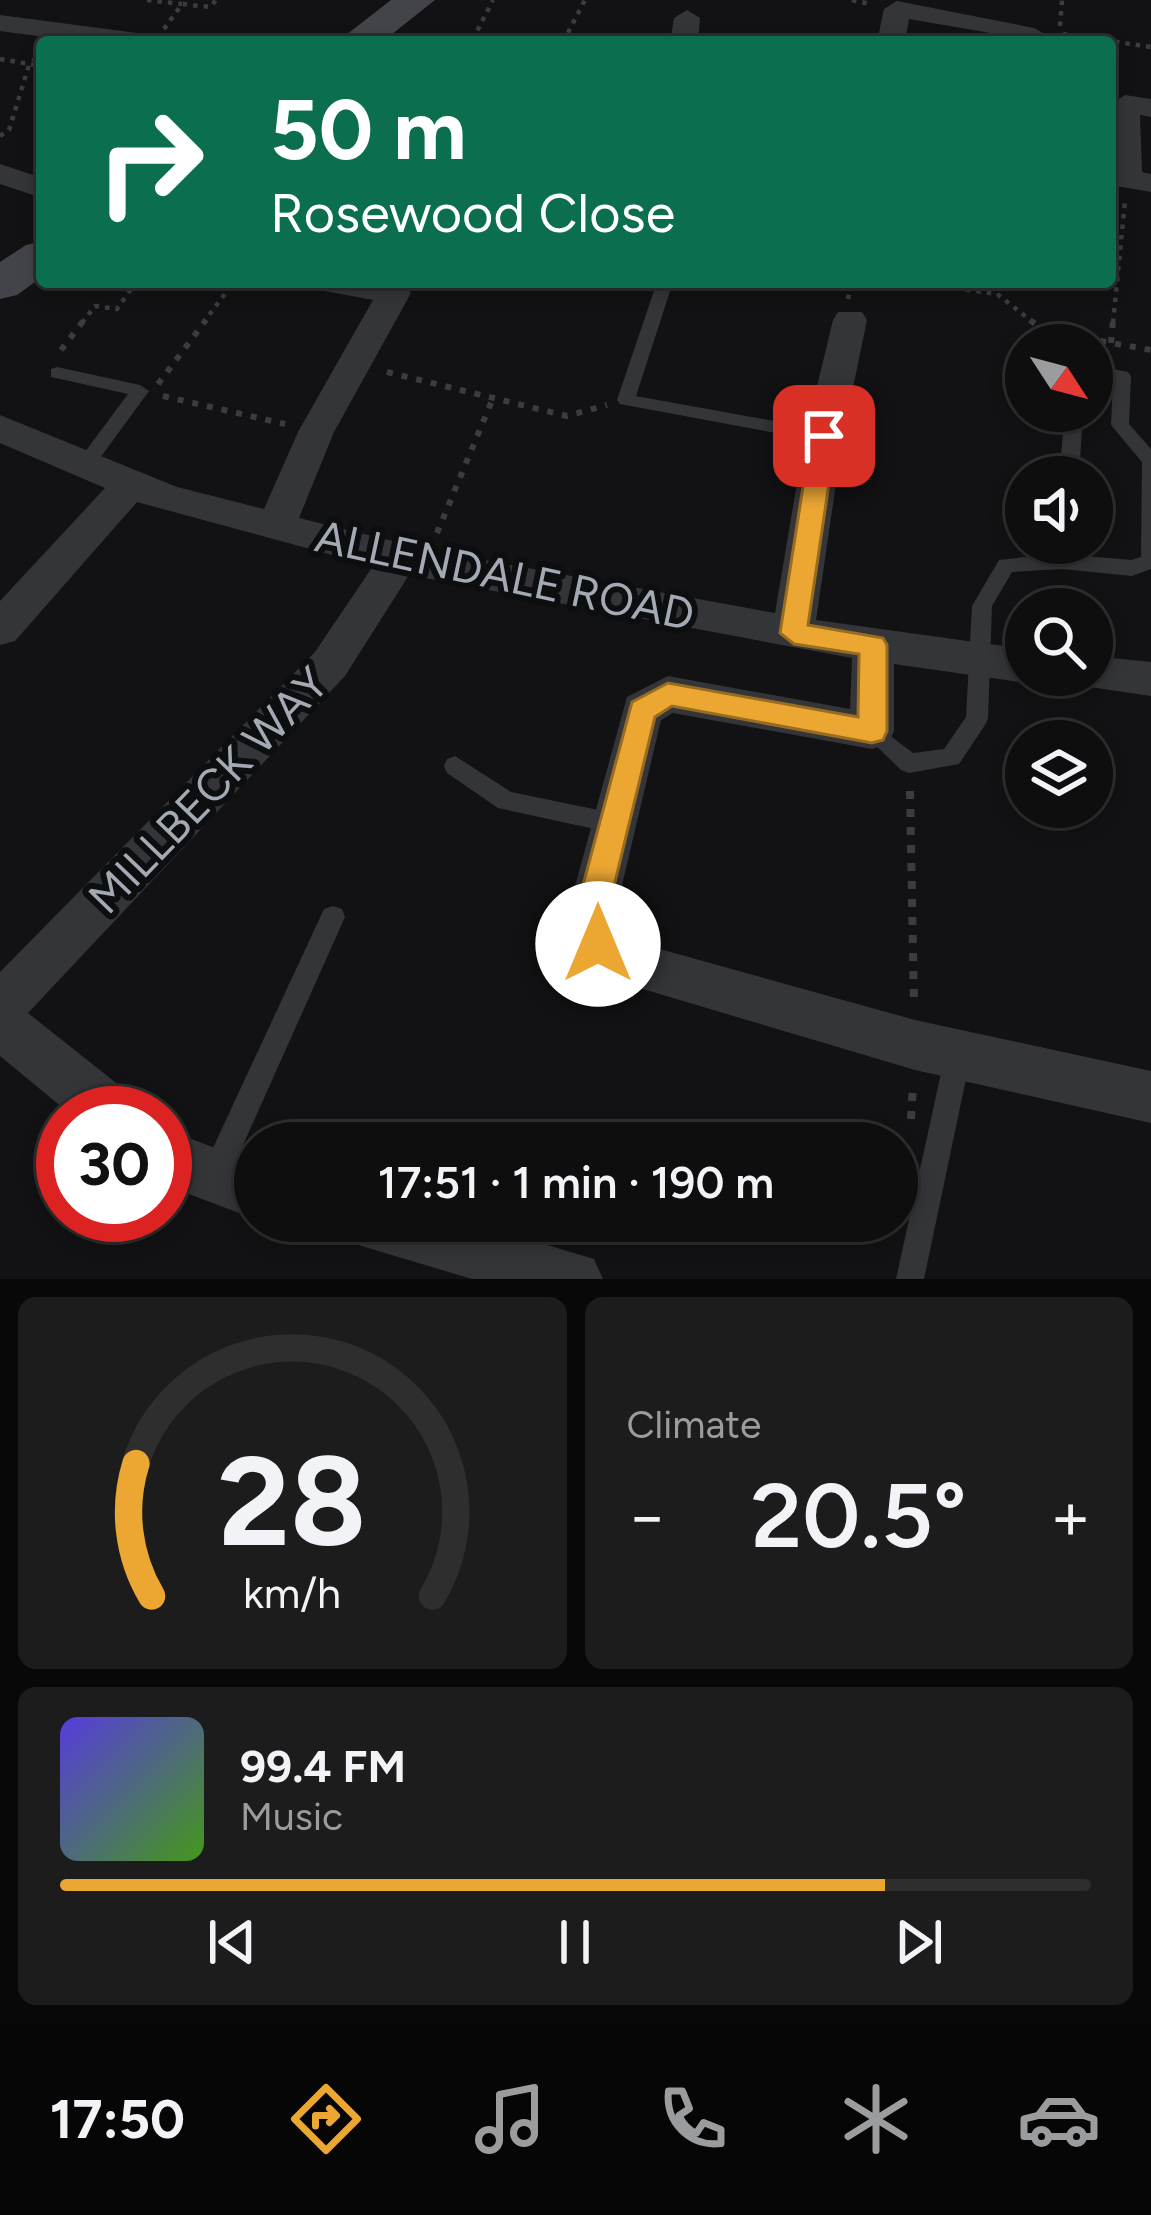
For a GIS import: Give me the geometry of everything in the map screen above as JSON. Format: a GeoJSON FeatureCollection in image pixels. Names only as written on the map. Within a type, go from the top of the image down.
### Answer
{"type":"FeatureCollection","features":[{"type":"Feature","properties":{"kind":"street"},"geometry":{"type":"LineString","coordinates":[[365,36],[416,0]]}},
{"type":"Feature","properties":{"kind":"street"},"geometry":{"type":"LineString","coordinates":[[892,36],[897,9],[1046,35]]}},
{"type":"Feature","properties":{"kind":"street"},"geometry":{"type":"LineString","coordinates":[[0,23],[99,36]]}},
{"type":"Feature","properties":{"kind":"street"},"geometry":{"type":"LineString","coordinates":[[1139,181],[1125,104],[1151,108]]}},
{"type":"Feature","properties":{"kind":"street"},"geometry":{"type":"LineString","coordinates":[[0,173],[36,187]]}},
{"type":"Feature","properties":{"kind":"street"},"geometry":{"type":"LineString","coordinates":[[0,284],[36,259]]}},
{"type":"Feature","properties":{"kind":"street"},"geometry":{"type":"LineString","coordinates":[[276,527],[316,431],[394,293],[363,288]]}},
{"type":"Feature","properties":{"kind":"street"},"geometry":{"type":"LineString","coordinates":[[794,633],[824,436],[850,320]]}},
{"type":"Feature","properties":{"kind":"street","name":"ALLENDALE ROAD"},"geometry":{"type":"LineString","coordinates":[[0,428],[168,500],[412,561],[794,633],[1005,664]]}},
{"type":"Feature","properties":{"kind":"street"},"geometry":{"type":"LineString","coordinates":[[0,629],[131,484]]}},
{"type":"Feature","properties":{"kind":"street","name":"MILLBECK WAY"},"geometry":{"type":"LineString","coordinates":[[0,1007],[330,664],[412,561]]}},
{"type":"Feature","properties":{"kind":"street"},"geometry":{"type":"LineString","coordinates":[[873,645],[872,731],[668,694],[642,710],[591,915],[598,944],[617,960],[958,1054],[1151,1097]]}},
{"type":"Feature","properties":{"kind":"street"},"geometry":{"type":"LineString","coordinates":[[1113,675],[1151,680]]}},
{"type":"Feature","properties":{"kind":"street"},"geometry":{"type":"LineString","coordinates":[[0,1023],[78,1086]]}},
{"type":"Feature","properties":{"kind":"street"},"geometry":{"type":"LineString","coordinates":[[441,1242],[574,1279]]}},
{"type":"Feature","properties":{"kind":"lane"},"geometry":{"type":"LineString","coordinates":[[663,288],[626,400],[824,436]]}},
{"type":"Feature","properties":{"kind":"lane"},"geometry":{"type":"LineString","coordinates":[[57,374],[140,391],[85,464]]}},
{"type":"Feature","properties":{"kind":"lane"},"geometry":{"type":"LineString","coordinates":[[1113,374],[1122,376],[1120,425],[1150,461],[1150,560],[1132,568],[1113,564]]}},
{"type":"Feature","properties":{"kind":"lane"},"geometry":{"type":"LineString","coordinates":[[872,731],[909,763],[951,757],[977,719],[982,606],[1010,564]]}},
{"type":"Feature","properties":{"kind":"lane"},"geometry":{"type":"LineString","coordinates":[[455,766],[506,801],[614,823]]}},
{"type":"Feature","properties":{"kind":"lane"},"geometry":{"type":"LineString","coordinates":[[211,1175],[333,917]]}},
{"type":"Feature","properties":{"kind":"lane"},"geometry":{"type":"LineString","coordinates":[[910,1279],[958,1054]]}},
{"type":"Feature","properties":{"kind":"path"},"geometry":{"type":"LineString","coordinates":[[147,0],[210,7],[215,0]]}},
{"type":"Feature","properties":{"kind":"path"},"geometry":{"type":"LineString","coordinates":[[475,36],[494,0]]}},
{"type":"Feature","properties":{"kind":"path"},"geometry":{"type":"LineString","coordinates":[[566,36],[585,0]]}},
{"type":"Feature","properties":{"kind":"path"},"geometry":{"type":"LineString","coordinates":[[158,36],[182,4]]}},
{"type":"Feature","properties":{"kind":"path"},"geometry":{"type":"LineString","coordinates":[[1046,35],[1055,36]]}},
{"type":"Feature","properties":{"kind":"path"},"geometry":{"type":"LineString","coordinates":[[1116,43],[1151,47]]}},
{"type":"Feature","properties":{"kind":"path"},"geometry":{"type":"LineString","coordinates":[[0,136],[9,130],[29,65],[36,58]]}},
{"type":"Feature","properties":{"kind":"path"},"geometry":{"type":"LineString","coordinates":[[0,59],[36,66]]}},
{"type":"Feature","properties":{"kind":"path"},"geometry":{"type":"LineString","coordinates":[[1113,331],[1139,181]]}},
{"type":"Feature","properties":{"kind":"path"},"geometry":{"type":"LineString","coordinates":[[57,374],[46,369],[95,306],[117,309],[132,288]]}},
{"type":"Feature","properties":{"kind":"path"},"geometry":{"type":"LineString","coordinates":[[140,391],[165,382],[230,288]]}},
{"type":"Feature","properties":{"kind":"path"},"geometry":{"type":"LineString","coordinates":[[956,288],[997,294],[1034,324]]}},
{"type":"Feature","properties":{"kind":"path"},"geometry":{"type":"LineString","coordinates":[[997,288],[997,294]]}},
{"type":"Feature","properties":{"kind":"path"},"geometry":{"type":"LineString","coordinates":[[1113,343],[1151,350]]}},
{"type":"Feature","properties":{"kind":"path"},"geometry":{"type":"LineString","coordinates":[[354,364],[567,416],[626,400]]}},
{"type":"Feature","properties":{"kind":"path"},"geometry":{"type":"LineString","coordinates":[[140,391],[316,431]]}},
{"type":"Feature","properties":{"kind":"path"},"geometry":{"type":"LineString","coordinates":[[412,561],[493,398]]}},
{"type":"Feature","properties":{"kind":"route"},"geometry":{"type":"LineString","coordinates":[[598,944],[591,915],[642,710],[668,694],[872,731],[873,645],[794,633],[824,436]]}}]}
